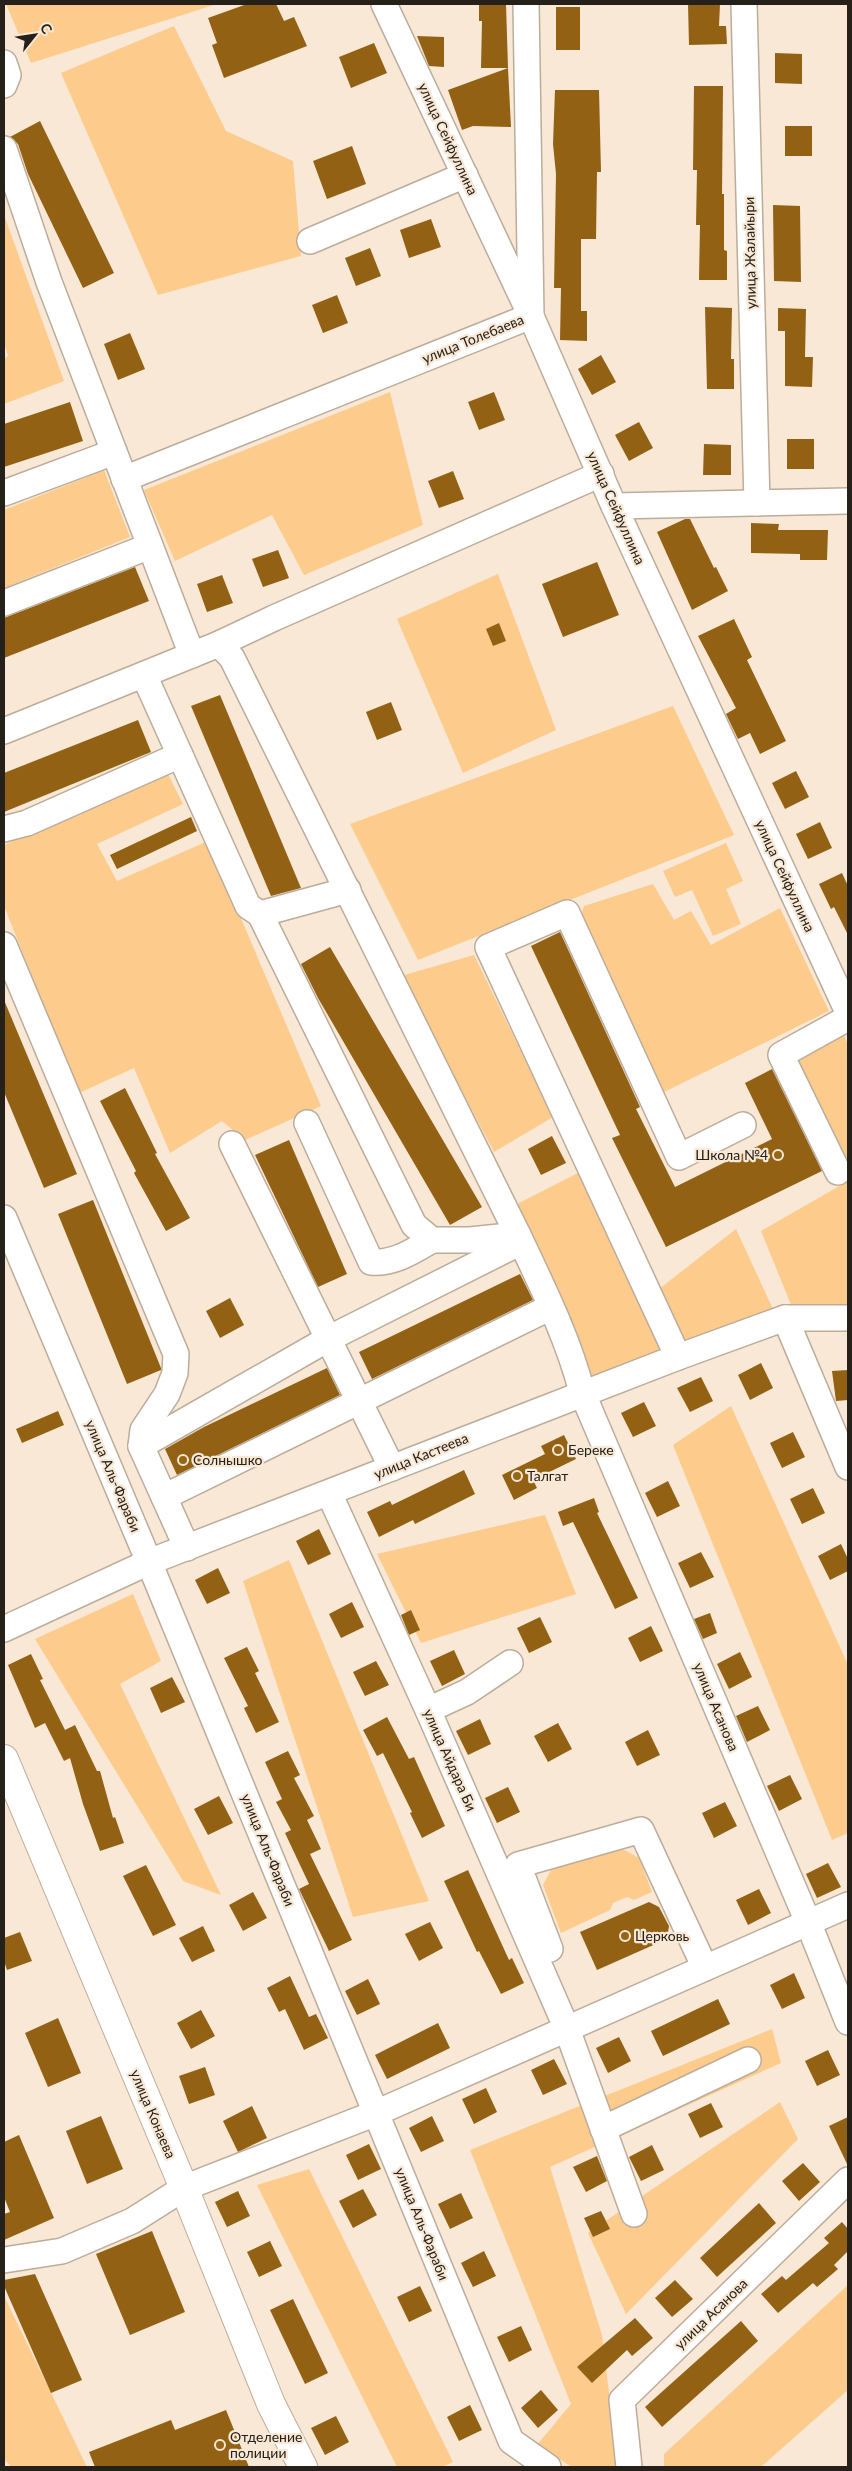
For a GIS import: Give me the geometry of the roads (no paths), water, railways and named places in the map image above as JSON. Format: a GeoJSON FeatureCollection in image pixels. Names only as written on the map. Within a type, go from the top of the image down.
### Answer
{"type":"FeatureCollection","features":[{"type":"Feature","properties":{"kind":"main road","name":"улица Конаева"},"geometry":{"type":"LineString","coordinates":[[4,1759],[184,2188],[271,2404],[303,2467]]}},
{"type":"Feature","properties":{"kind":"street","name":"улица Сейфуллина"},"geometry":{"type":"LineString","coordinates":[[384,4],[531,316],[614,506],[848,1012]]}},
{"type":"Feature","properties":{"kind":"street","name":"улица Толебаева"},"geometry":{"type":"LineString","coordinates":[[124,479],[531,316],[526,4]]}},
{"type":"Feature","properties":{"kind":"street","name":"улица Жалайыри"},"geometry":{"type":"LineString","coordinates":[[744,4],[757,503]]}},
{"type":"Feature","properties":{"kind":"street"},"geometry":{"type":"LineString","coordinates":[[4,63],[8,74],[4,85]]}},
{"type":"Feature","properties":{"kind":"street"},"geometry":{"type":"LineString","coordinates":[[4,149],[49,282],[192,654]]}},
{"type":"Feature","properties":{"kind":"street"},"geometry":{"type":"LineString","coordinates":[[310,241],[465,176]]}},
{"type":"Feature","properties":{"kind":"street"},"geometry":{"type":"LineString","coordinates":[[4,493],[114,452]]}},
{"type":"Feature","properties":{"kind":"street"},"geometry":{"type":"LineString","coordinates":[[4,731],[219,644],[601,474]]}},
{"type":"Feature","properties":{"kind":"street"},"geometry":{"type":"LineString","coordinates":[[614,506],[848,501]]}},
{"type":"Feature","properties":{"kind":"street"},"geometry":{"type":"LineString","coordinates":[[4,603],[150,546]]}},
{"type":"Feature","properties":{"kind":"street","name":"улица Асанова"},"geometry":{"type":"LineString","coordinates":[[219,644],[232,658],[348,890],[519,1239],[574,1359],[582,1392],[808,1922],[848,2022]]}},
{"type":"Feature","properties":{"kind":"street"},"geometry":{"type":"LineString","coordinates":[[144,675],[248,906],[260,914],[414,1225],[432,1240]]}},
{"type":"Feature","properties":{"kind":"street"},"geometry":{"type":"LineString","coordinates":[[4,829],[26,823],[180,755]]}},
{"type":"Feature","properties":{"kind":"street"},"geometry":{"type":"LineString","coordinates":[[260,914],[348,890]]}},
{"type":"Feature","properties":{"kind":"street"},"geometry":{"type":"LineString","coordinates":[[678,1357],[488,948],[568,913],[679,1157],[743,1125]]}},
{"type":"Feature","properties":{"kind":"street"},"geometry":{"type":"LineString","coordinates":[[4,945],[176,1354],[175,1373],[166,1394],[143,1430],[141,1446],[187,1548]]}},
{"type":"Feature","properties":{"kind":"street"},"geometry":{"type":"LineString","coordinates":[[838,1172],[781,1055],[848,1018]]}},
{"type":"Feature","properties":{"kind":"street"},"geometry":{"type":"LineString","coordinates":[[307,1123],[371,1262],[384,1263],[405,1255],[432,1240],[519,1239]]}},
{"type":"Feature","properties":{"kind":"street"},"geometry":{"type":"LineString","coordinates":[[232,1144],[392,1468]]}},
{"type":"Feature","properties":{"kind":"street","name":"улица Аль-Фараби"},"geometry":{"type":"LineString","coordinates":[[4,1218],[149,1562],[511,2441],[548,2467]]}},
{"type":"Feature","properties":{"kind":"street"},"geometry":{"type":"LineString","coordinates":[[141,1446],[328,1339],[519,1239]]}},
{"type":"Feature","properties":{"kind":"street"},"geometry":{"type":"LineString","coordinates":[[164,1497],[360,1403],[550,1307]]}},
{"type":"Feature","properties":{"kind":"street"},"geometry":{"type":"LineString","coordinates":[[785,1318],[848,1468]]}},
{"type":"Feature","properties":{"kind":"street","name":"улица Кастеева"},"geometry":{"type":"LineString","coordinates":[[4,1629],[149,1562],[329,1493],[582,1392],[785,1318],[848,1318]]}},
{"type":"Feature","properties":{"kind":"street","name":"улица Айдара Би"},"geometry":{"type":"LineString","coordinates":[[329,1493],[428,1710],[567,2029],[634,2214]]}},
{"type":"Feature","properties":{"kind":"street"},"geometry":{"type":"LineString","coordinates":[[428,1710],[467,1692],[510,1663]]}},
{"type":"Feature","properties":{"kind":"street"},"geometry":{"type":"LineString","coordinates":[[564,1986],[518,1865],[641,1830],[705,1968]]}},
{"type":"Feature","properties":{"kind":"street"},"geometry":{"type":"LineString","coordinates":[[4,2260],[62,2251],[132,2221],[184,2188],[376,2113],[848,1905]]}},
{"type":"Feature","properties":{"kind":"street"},"geometry":{"type":"LineString","coordinates":[[603,2129],[748,2060]]}},
{"type":"Feature","properties":{"kind":"street","name":"улица Асанова"},"geometry":{"type":"LineString","coordinates":[[629,2467],[622,2400],[848,2180]]}},
{"type":"Feature","properties":{"kind":"place","name":"Школа №4"},"geometry":{"type":"Point","coordinates":[778,1155]}},
{"type":"Feature","properties":{"kind":"place","name":"Береке"},"geometry":{"type":"Point","coordinates":[558,1450]}},
{"type":"Feature","properties":{"kind":"place","name":"Солнышко"},"geometry":{"type":"Point","coordinates":[183,1460]}},
{"type":"Feature","properties":{"kind":"place","name":"Талгат"},"geometry":{"type":"Point","coordinates":[517,1476]}},
{"type":"Feature","properties":{"kind":"place","name":"Церковь"},"geometry":{"type":"Point","coordinates":[625,1936]}},
{"type":"Feature","properties":{"kind":"place","name":"Отделение полиции"},"geometry":{"type":"Point","coordinates":[220,2445]}}]}
